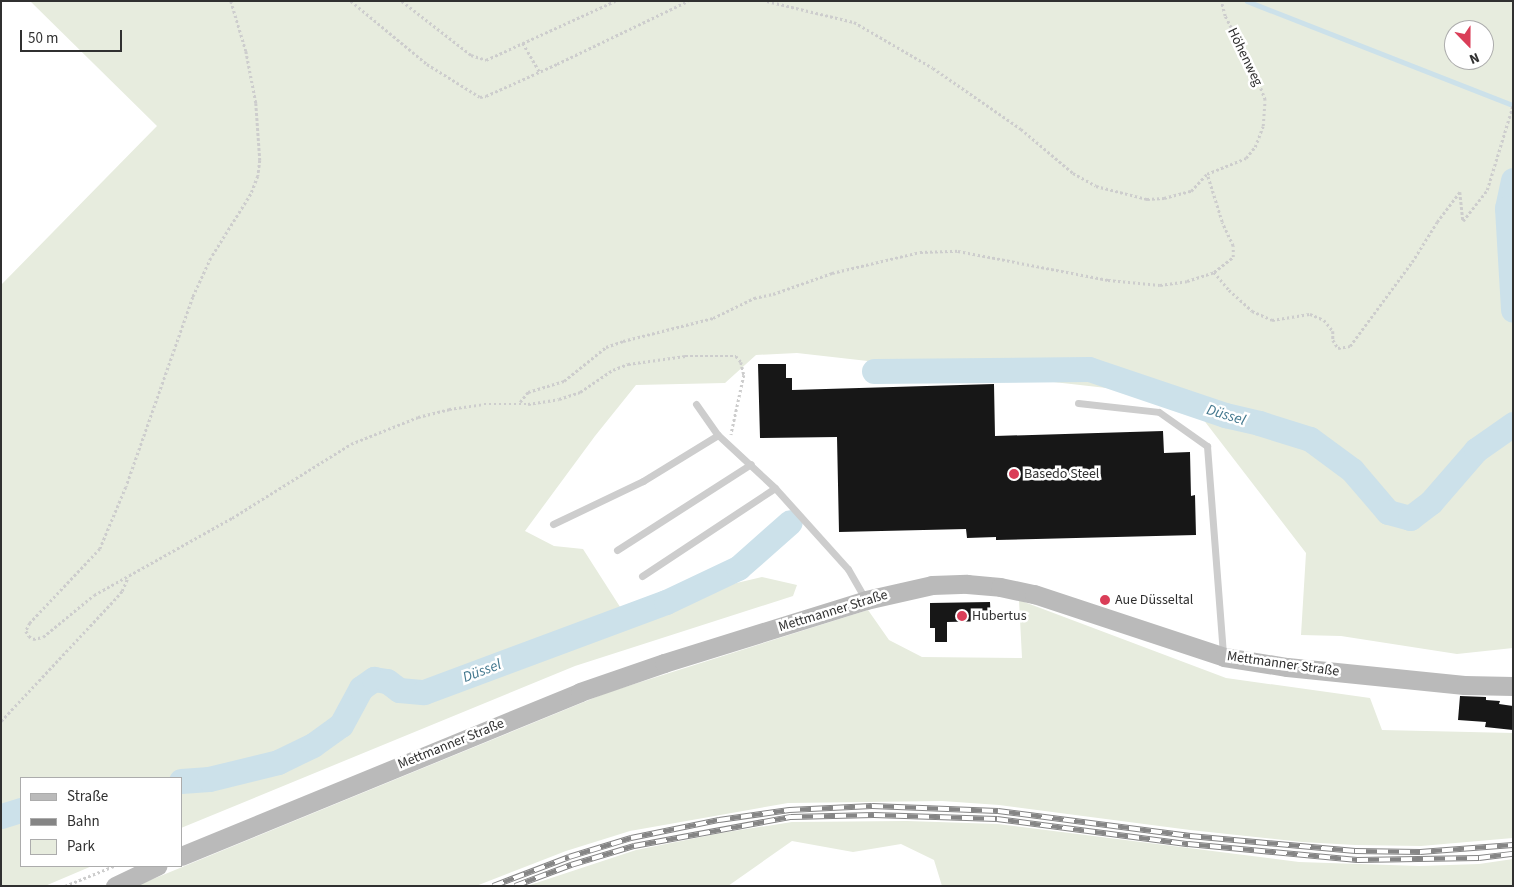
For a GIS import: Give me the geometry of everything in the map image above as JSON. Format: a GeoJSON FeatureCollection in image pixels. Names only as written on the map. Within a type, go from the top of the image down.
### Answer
{"type":"FeatureCollection","features":[{"type":"Feature","properties":{"kind":"main road","name":"Mettmanner Straße"},"geometry":{"type":"LineString","coordinates":[[182,856],[580,692],[664,663],[866,600],[932,585],[967,584],[1000,587],[1034,594],[1224,657],[1287,667],[1464,685],[1513,686]]}},
{"type":"Feature","properties":{"kind":"main road"},"geometry":{"type":"LineString","coordinates":[[115,886],[155,867]]}},
{"type":"Feature","properties":{"kind":"lane"},"geometry":{"type":"LineString","coordinates":[[1078,403],[1159,412],[1206,446],[1224,657]]}},
{"type":"Feature","properties":{"kind":"lane"},"geometry":{"type":"LineString","coordinates":[[696,404],[728,446],[751,464],[775,488],[848,569],[866,600]]}},
{"type":"Feature","properties":{"kind":"lane"},"geometry":{"type":"LineString","coordinates":[[553,524],[643,481],[718,435]]}},
{"type":"Feature","properties":{"kind":"lane"},"geometry":{"type":"LineString","coordinates":[[617,550],[751,464]]}},
{"type":"Feature","properties":{"kind":"lane"},"geometry":{"type":"LineString","coordinates":[[642,576],[775,488]]}},
{"type":"Feature","properties":{"kind":"path"},"geometry":{"type":"LineString","coordinates":[[231,1],[246,51],[256,103],[260,160],[258,176],[251,194],[212,258],[193,297],[126,487],[100,549],[30,624],[26,631],[33,639],[43,637],[94,595],[232,518],[351,444],[418,417],[448,409],[520,402],[528,404],[570,396],[613,370],[628,364],[685,356],[736,356],[741,362],[744,375],[728,446]]}},
{"type":"Feature","properties":{"kind":"path"},"geometry":{"type":"LineString","coordinates":[[351,1],[427,64],[476,97],[486,96],[540,72],[688,1]]}},
{"type":"Feature","properties":{"kind":"path"},"geometry":{"type":"LineString","coordinates":[[402,1],[474,57],[490,59],[615,1]]}},
{"type":"Feature","properties":{"kind":"path"},"geometry":{"type":"LineString","coordinates":[[520,402],[528,392],[564,382],[606,347],[622,341],[714,318],[754,298],[781,291],[832,272],[920,252],[958,251],[1108,280],[1160,285],[1187,281],[1214,272],[1233,257],[1233,246],[1222,222],[1207,174],[1191,190],[1164,198],[1147,199],[1096,186],[1073,173],[1021,129],[933,68],[854,22],[767,1]]}},
{"type":"Feature","properties":{"kind":"path","name":"Höhenweg"},"geometry":{"type":"LineString","coordinates":[[1207,174],[1246,158],[1255,147],[1264,126],[1265,100],[1254,72],[1225,16],[1221,1]]}},
{"type":"Feature","properties":{"kind":"path"},"geometry":{"type":"LineString","coordinates":[[523,44],[540,72]]}},
{"type":"Feature","properties":{"kind":"path"},"geometry":{"type":"LineString","coordinates":[[1214,272],[1229,290],[1252,311],[1272,320],[1310,314],[1324,320],[1333,330],[1333,340],[1338,348],[1350,346],[1412,262],[1437,222],[1460,192],[1463,221],[1487,190],[1513,104]]}},
{"type":"Feature","properties":{"kind":"path"},"geometry":{"type":"LineString","coordinates":[[1,721],[117,597],[128,577]]}},
{"type":"Feature","properties":{"kind":"path"},"geometry":{"type":"LineString","coordinates":[[65,886],[112,867]]}},
{"type":"Feature","properties":{"kind":"green space"},"geometry":{"type":"Polygon","coordinates":[[[30,1],[1513,1],[1513,648],[1457,654],[1341,636],[1301,635],[1306,553],[1186,397],[797,353],[756,355],[725,383],[636,385],[595,436],[525,531],[554,546],[583,549],[622,610],[762,577],[797,585],[793,596],[575,666],[182,828],[182,777],[20,777],[20,867],[90,867],[45,886],[1,886],[1,285],[157,126],[30,1]]]}},
{"type":"Feature","properties":{"kind":"green space"},"geometry":{"type":"Polygon","coordinates":[[[1019,600],[1226,678],[1370,698],[1382,730],[1513,733],[1513,838],[1421,846],[1355,845],[1302,842],[1190,830],[999,805],[942,801],[788,803],[630,831],[566,851],[476,886],[136,886],[606,693],[868,610],[889,640],[922,657],[1022,658],[1019,600]]]}},
{"type":"Feature","properties":{"kind":"green space"},"geometry":{"type":"Polygon","coordinates":[[[907,821],[998,824],[1299,862],[1420,866],[1479,864],[1513,859],[1513,886],[942,886],[934,860],[901,844],[853,852],[792,841],[728,886],[527,886],[636,850],[721,833],[792,822],[907,821]]]}},
{"type":"Feature","properties":{"kind":"building","name":"Basedo Steel"},"geometry":{"type":"Polygon","coordinates":[[[758,364],[786,364],[786,378],[792,378],[792,390],[994,384],[995,436],[1163,431],[1164,453],[1190,452],[1191,496],[1195,495],[1196,535],[996,540],[996,537],[967,538],[966,529],[839,532],[837,437],[760,438],[758,364]]]}},
{"type":"Feature","properties":{"kind":"building"},"geometry":{"type":"Polygon","coordinates":[[[990,602],[991,621],[947,622],[947,642],[935,642],[935,628],[930,628],[930,603],[990,602]]]}},
{"type":"Feature","properties":{"kind":"building"},"geometry":{"type":"Polygon","coordinates":[[[1460,696],[1486,697],[1486,700],[1500,701],[1499,704],[1513,706],[1513,730],[1485,727],[1486,722],[1458,720],[1460,696]]]}},
{"type":"Feature","properties":{"kind":"waterway"},"geometry":{"type":"LineString","coordinates":[[1247,1],[1513,105]]}},
{"type":"Feature","properties":{"kind":"waterway","name":"Düssel"},"geometry":{"type":"LineString","coordinates":[[1513,180],[1507,208],[1513,310]]}},
{"type":"Feature","properties":{"kind":"waterway","name":"Düssel"},"geometry":{"type":"LineString","coordinates":[[874,371],[1089,369],[1225,415],[1259,423],[1310,439],[1352,470],[1388,512],[1410,518],[1431,502],[1476,450],[1513,424]]}},
{"type":"Feature","properties":{"kind":"waterway","name":"Düssel"},"geometry":{"type":"LineString","coordinates":[[182,781],[209,779],[278,762],[313,745],[341,725],[361,688],[374,679],[387,681],[399,690],[424,692],[666,602],[738,568],[790,522]]}},
{"type":"Feature","properties":{"kind":"waterway","name":"Düssel"},"geometry":{"type":"LineString","coordinates":[[1,816],[20,810]]}},
{"type":"Feature","properties":{"kind":"railway"},"geometry":{"type":"LineString","coordinates":[[493,886],[569,857],[631,838],[719,820],[789,810],[872,806],[998,811],[1190,836],[1355,851],[1420,852],[1513,845]]}},
{"type":"Feature","properties":{"kind":"railway"},"geometry":{"type":"LineString","coordinates":[[515,886],[571,865],[634,846],[791,817],[874,815],[997,819],[1188,844],[1357,860],[1479,858],[1513,854]]}},
{"type":"Feature","properties":{"kind":"place","name":"Basedo Steel"},"geometry":{"type":"Point","coordinates":[1014,474]}},
{"type":"Feature","properties":{"kind":"place","name":"Aue Düsseltal"},"geometry":{"type":"Point","coordinates":[1105,600]}},
{"type":"Feature","properties":{"kind":"place","name":"Hubertus"},"geometry":{"type":"Point","coordinates":[962,616]}}]}
